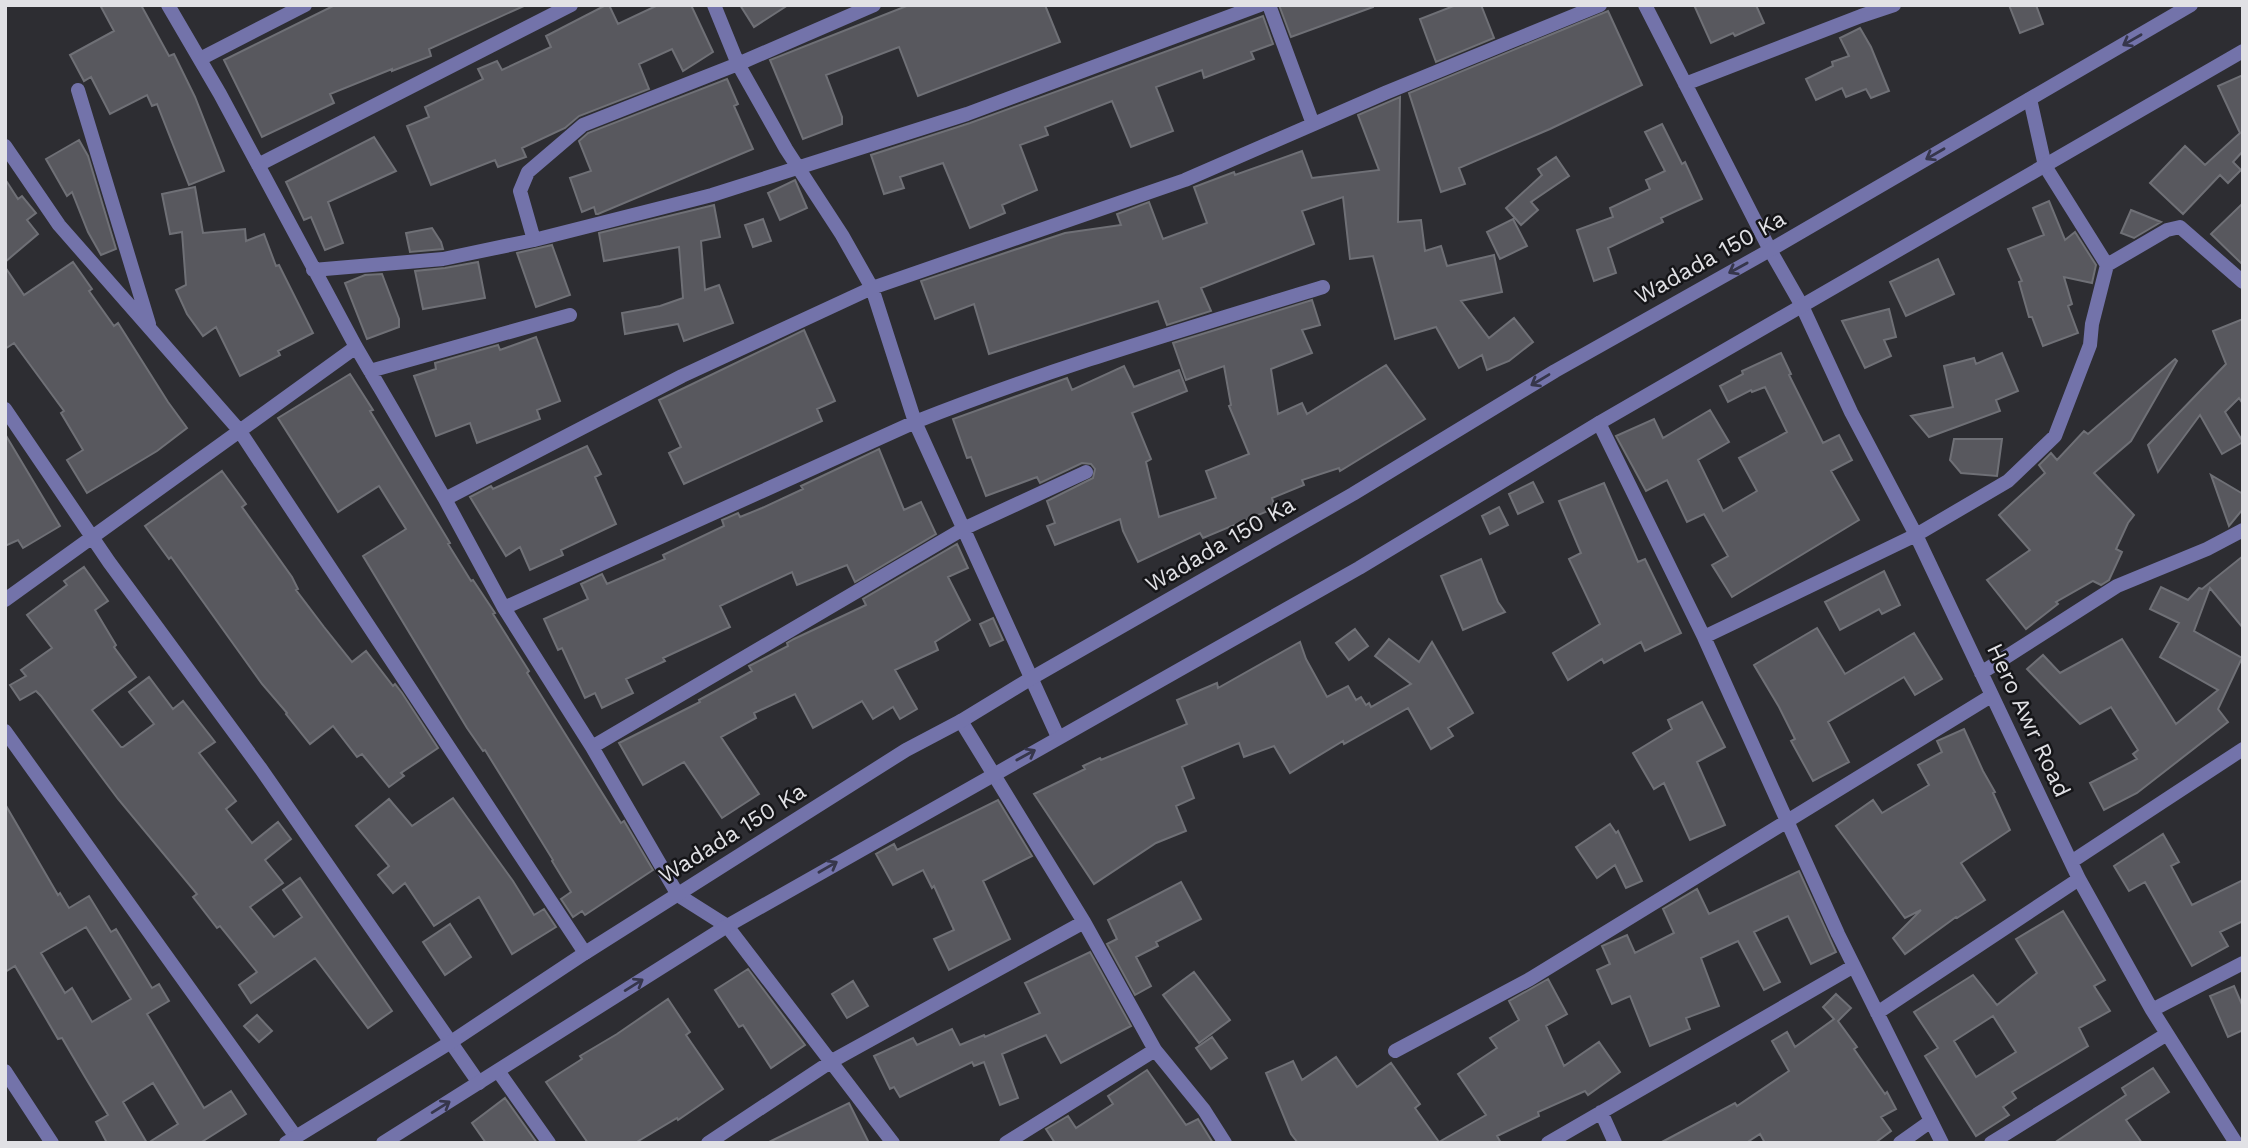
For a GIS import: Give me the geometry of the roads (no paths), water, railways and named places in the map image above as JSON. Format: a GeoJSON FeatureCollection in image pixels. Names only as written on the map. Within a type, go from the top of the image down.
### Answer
{"type":"FeatureCollection","features":[{"type":"Feature","properties":{"kind":"street"},"geometry":{"type":"LineString","coordinates":[[169,5],[313,270],[445,499],[504,608],[592,747],[678,895],[727,926],[893,1143]]}},
{"type":"Feature","properties":{"kind":"street"},"geometry":{"type":"LineString","coordinates":[[200,59],[305,5]]}},
{"type":"Feature","properties":{"kind":"street"},"geometry":{"type":"LineString","coordinates":[[258,165],[571,5]]}},
{"type":"Feature","properties":{"kind":"street"},"geometry":{"type":"LineString","coordinates":[[714,5],[738,64],[797,167],[842,234],[872,288],[915,422],[1058,737]]}},
{"type":"Feature","properties":{"kind":"street"},"geometry":{"type":"LineString","coordinates":[[534,240],[520,191],[528,172],[583,125],[738,64],[874,5]]}},
{"type":"Feature","properties":{"kind":"street"},"geometry":{"type":"LineString","coordinates":[[313,270],[443,259],[534,240],[712,195],[967,114],[1260,5]]}},
{"type":"Feature","properties":{"kind":"street"},"geometry":{"type":"LineString","coordinates":[[1269,5],[1312,124]]}},
{"type":"Feature","properties":{"kind":"street"},"geometry":{"type":"LineString","coordinates":[[445,499],[682,376],[872,288],[1185,180],[1312,124],[1600,5]]}},
{"type":"Feature","properties":{"kind":"street","name":"Hero Awr Road"},"geometry":{"type":"LineString","coordinates":[[1645,5],[1770,250],[1802,306],[1851,412],[1916,535],[2079,879],[2152,1010],[2239,1142]]}},
{"type":"Feature","properties":{"kind":"street"},"geometry":{"type":"LineString","coordinates":[[1685,84],[1894,5]]}},
{"type":"Feature","properties":{"kind":"street","name":"Wadada 150 Ka"},"geometry":{"type":"LineString","coordinates":[[291,1140],[451,1042],[585,953],[906,750],[961,721],[1353,494],[1555,371],[1770,250],[2190,5]]}},
{"type":"Feature","properties":{"kind":"street"},"geometry":{"type":"LineString","coordinates":[[383,1143],[727,926],[1359,568],[1599,423],[2243,51]]}},
{"type":"Feature","properties":{"kind":"street"},"geometry":{"type":"LineString","coordinates":[[78,90],[150,330]]}},
{"type":"Feature","properties":{"kind":"street"},"geometry":{"type":"LineString","coordinates":[[1703,637],[1916,535],[2008,481],[2055,436],[2090,345],[2092,324],[2106,265],[2045,166],[2030,99]]}},
{"type":"Feature","properties":{"kind":"street"},"geometry":{"type":"LineString","coordinates":[[5,146],[59,225],[239,430],[585,953]]}},
{"type":"Feature","properties":{"kind":"street"},"geometry":{"type":"LineString","coordinates":[[2106,265],[2167,230],[2180,227],[2243,282]]}},
{"type":"Feature","properties":{"kind":"street"},"geometry":{"type":"LineString","coordinates":[[504,608],[915,422],[974,398],[1323,287]]}},
{"type":"Feature","properties":{"kind":"street"},"geometry":{"type":"LineString","coordinates":[[370,371],[570,315]]}},
{"type":"Feature","properties":{"kind":"street"},"geometry":{"type":"LineString","coordinates":[[5,600],[356,347]]}},
{"type":"Feature","properties":{"kind":"street"},"geometry":{"type":"LineString","coordinates":[[5,409],[109,562],[268,780],[479,1083]]}},
{"type":"Feature","properties":{"kind":"street"},"geometry":{"type":"LineString","coordinates":[[1599,423],[1703,637],[1854,966],[1942,1143]]}},
{"type":"Feature","properties":{"kind":"street"},"geometry":{"type":"LineString","coordinates":[[592,747],[963,529],[1086,472]]}},
{"type":"Feature","properties":{"kind":"street"},"geometry":{"type":"LineString","coordinates":[[1981,673],[2117,586],[2207,549],[2243,530]]}},
{"type":"Feature","properties":{"kind":"street"},"geometry":{"type":"LineString","coordinates":[[1395,1051],[1530,979],[1991,696]]}},
{"type":"Feature","properties":{"kind":"street"},"geometry":{"type":"LineString","coordinates":[[961,721],[1084,922],[1155,1050],[1205,1110],[1225,1143]]}},
{"type":"Feature","properties":{"kind":"street"},"geometry":{"type":"LineString","coordinates":[[5,732],[291,1140]]}},
{"type":"Feature","properties":{"kind":"street"},"geometry":{"type":"LineString","coordinates":[[2071,862],[2243,749]]}},
{"type":"Feature","properties":{"kind":"street"},"geometry":{"type":"LineString","coordinates":[[1877,1013],[2079,879]]}},
{"type":"Feature","properties":{"kind":"street"},"geometry":{"type":"LineString","coordinates":[[708,1143],[832,1061],[1084,922]]}},
{"type":"Feature","properties":{"kind":"street"},"geometry":{"type":"LineString","coordinates":[[2152,1010],[2243,963]]}},
{"type":"Feature","properties":{"kind":"street"},"geometry":{"type":"LineString","coordinates":[[1548,1143],[1854,966]]}},
{"type":"Feature","properties":{"kind":"street"},"geometry":{"type":"LineString","coordinates":[[1991,1143],[2167,1034]]}},
{"type":"Feature","properties":{"kind":"street"},"geometry":{"type":"LineString","coordinates":[[1006,1143],[1155,1050]]}},
{"type":"Feature","properties":{"kind":"street"},"geometry":{"type":"LineString","coordinates":[[5,1071],[52,1143]]}},
{"type":"Feature","properties":{"kind":"street"},"geometry":{"type":"LineString","coordinates":[[498,1072],[549,1143]]}},
{"type":"Feature","properties":{"kind":"street"},"geometry":{"type":"LineString","coordinates":[[1601,1112],[1615,1143]]}},
{"type":"Feature","properties":{"kind":"street"},"geometry":{"type":"LineString","coordinates":[[1900,1143],[1931,1121]]}}]}
